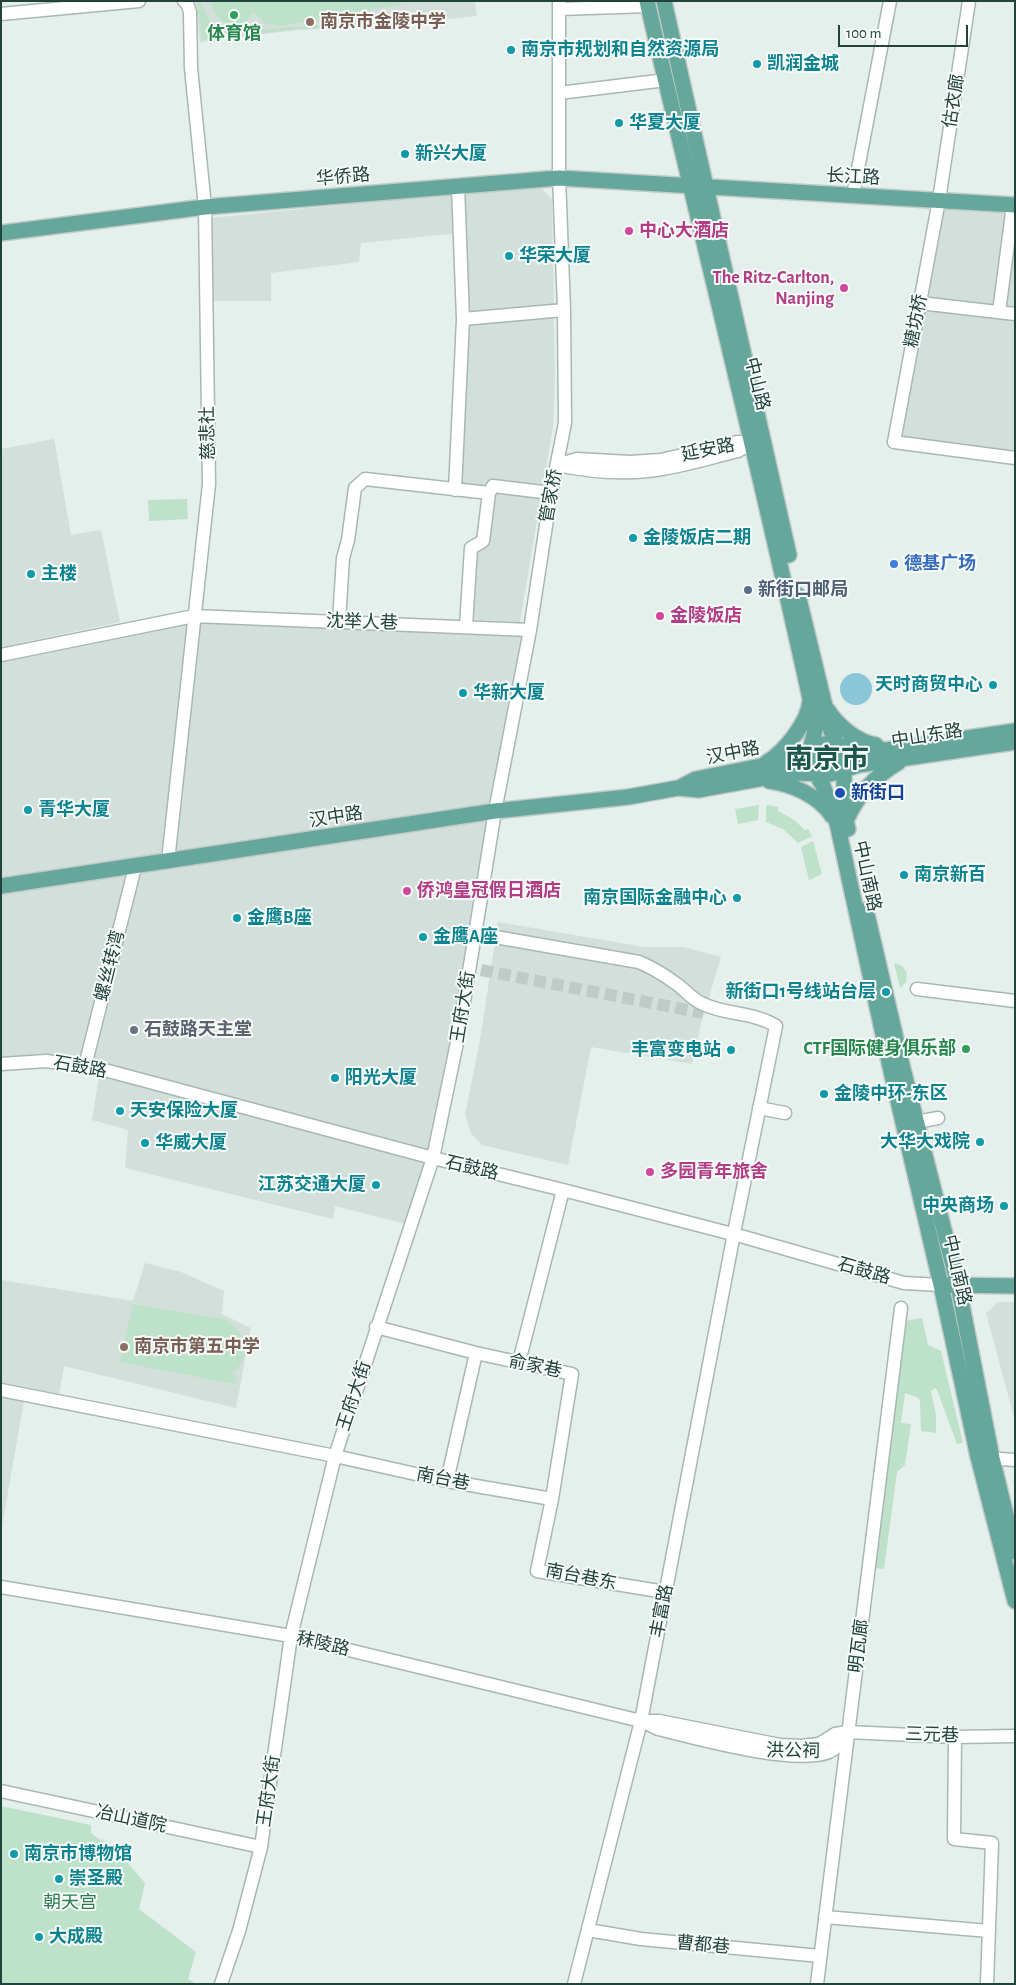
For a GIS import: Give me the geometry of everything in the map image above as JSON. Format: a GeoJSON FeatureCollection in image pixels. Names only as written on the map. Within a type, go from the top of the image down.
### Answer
{"type":"FeatureCollection","features":[{"type":"Feature","properties":{"kind":"main road","name":"中山路"},"geometry":{"type":"LineString","coordinates":[[664,1],[707,187],[816,697],[816,747],[810,764],[817,774]]}},
{"type":"Feature","properties":{"kind":"main road","name":"中山路"},"geometry":{"type":"LineString","coordinates":[[648,4],[689,186],[780,559],[816,697],[842,758]]}},
{"type":"Feature","properties":{"kind":"main road","name":"华侨路"},"geometry":{"type":"LineString","coordinates":[[1,233],[205,207],[559,178],[689,186]]}},
{"type":"Feature","properties":{"kind":"main road","name":"长江路"},"geometry":{"type":"LineString","coordinates":[[689,186],[1014,205]]}},
{"type":"Feature","properties":{"kind":"main road"},"geometry":{"type":"LineString","coordinates":[[816,697],[848,731],[870,744],[904,753],[869,784],[841,822],[818,802],[793,786],[756,773],[785,748],[816,697]]}},
{"type":"Feature","properties":{"kind":"main road","name":"中山东路"},"geometry":{"type":"LineString","coordinates":[[816,747],[859,765],[904,753],[1015,731]]}},
{"type":"Feature","properties":{"kind":"main road","name":"中山东路"},"geometry":{"type":"LineString","coordinates":[[817,774],[830,774],[842,758],[874,750],[904,753],[1015,742]]}},
{"type":"Feature","properties":{"kind":"main road","name":"汉中路"},"geometry":{"type":"LineString","coordinates":[[756,773],[791,760],[816,747]]}},
{"type":"Feature","properties":{"kind":"main road","name":"中山南路"},"geometry":{"type":"LineString","coordinates":[[842,758],[844,804],[841,822],[893,1079],[985,1458],[1015,1601]]}},
{"type":"Feature","properties":{"kind":"main road","name":"汉中路"},"geometry":{"type":"LineString","coordinates":[[1,886],[495,811],[628,797],[678,788],[696,779],[756,773],[817,774]]}},
{"type":"Feature","properties":{"kind":"main road","name":"中山南路"},"geometry":{"type":"LineString","coordinates":[[817,774],[833,810],[841,822],[958,1286],[985,1458],[1015,1552]]}},
{"type":"Feature","properties":{"kind":"main road"},"geometry":{"type":"LineString","coordinates":[[942,1285],[1015,1286]]}},
{"type":"Feature","properties":{"kind":"street"},"geometry":{"type":"LineString","coordinates":[[853,195],[890,1]]}},
{"type":"Feature","properties":{"kind":"street","name":"估衣廊"},"geometry":{"type":"LineString","coordinates":[[939,200],[969,1]]}},
{"type":"Feature","properties":{"kind":"street"},"geometry":{"type":"LineString","coordinates":[[1,14],[132,2]]}},
{"type":"Feature","properties":{"kind":"street","name":"慈悲社"},"geometry":{"type":"LineString","coordinates":[[168,862],[209,484],[205,207],[191,68],[190,12],[186,2]]}},
{"type":"Feature","properties":{"kind":"street"},"geometry":{"type":"LineString","coordinates":[[559,5],[648,4]]}},
{"type":"Feature","properties":{"kind":"street","name":"管家桥"},"geometry":{"type":"LineString","coordinates":[[495,811],[530,630],[551,493],[565,423],[564,310],[559,178],[559,5]]}},
{"type":"Feature","properties":{"kind":"street"},"geometry":{"type":"LineString","coordinates":[[559,93],[666,80]]}},
{"type":"Feature","properties":{"kind":"street"},"geometry":{"type":"LineString","coordinates":[[455,490],[463,319],[458,186]]}},
{"type":"Feature","properties":{"kind":"street","name":"糖坊桥"},"geometry":{"type":"LineString","coordinates":[[939,200],[894,442],[1015,458]]}},
{"type":"Feature","properties":{"kind":"street"},"geometry":{"type":"LineString","coordinates":[[999,312],[1014,205]]}},
{"type":"Feature","properties":{"kind":"street"},"geometry":{"type":"LineString","coordinates":[[920,303],[1015,314]]}},
{"type":"Feature","properties":{"kind":"street"},"geometry":{"type":"LineString","coordinates":[[463,319],[564,310]]}},
{"type":"Feature","properties":{"kind":"street","name":"延安路"},"geometry":{"type":"LineString","coordinates":[[557,465],[577,459],[648,461],[737,442],[752,443]]}},
{"type":"Feature","properties":{"kind":"street"},"geometry":{"type":"LineString","coordinates":[[339,621],[343,558],[348,540],[355,488],[365,479],[488,494]]}},
{"type":"Feature","properties":{"kind":"street"},"geometry":{"type":"LineString","coordinates":[[466,626],[471,548],[483,541],[488,494],[493,486],[551,493]]}},
{"type":"Feature","properties":{"kind":"street","name":"沈举人巷"},"geometry":{"type":"LineString","coordinates":[[1,655],[194,616],[530,630]]}},
{"type":"Feature","properties":{"kind":"street","name":"王府大街"},"geometry":{"type":"LineString","coordinates":[[221,1984],[239,1932],[261,1847],[292,1636],[335,1456],[376,1326],[433,1158],[459,1033],[475,969],[495,811]]}},
{"type":"Feature","properties":{"kind":"street","name":"螺丝转湾"},"geometry":{"type":"LineString","coordinates":[[85,1066],[135,867]]}},
{"type":"Feature","properties":{"kind":"street","name":"丰富路"},"geometry":{"type":"LineString","coordinates":[[484,935],[639,962],[677,984],[700,1003],[712,1008],[764,1019],[776,1026],[734,1234],[641,1721],[574,1984]]}},
{"type":"Feature","properties":{"kind":"street"},"geometry":{"type":"LineString","coordinates":[[917,989],[1015,1001]]}},
{"type":"Feature","properties":{"kind":"street","name":"石鼓路"},"geometry":{"type":"LineString","coordinates":[[1,1064],[46,1061],[85,1066],[433,1158],[734,1234],[904,1283],[942,1285]]}},
{"type":"Feature","properties":{"kind":"street"},"geometry":{"type":"LineString","coordinates":[[759,1108],[785,1113]]}},
{"type":"Feature","properties":{"kind":"street"},"geometry":{"type":"LineString","coordinates":[[916,1122],[938,1118]]}},
{"type":"Feature","properties":{"kind":"street"},"geometry":{"type":"LineString","coordinates":[[520,1362],[563,1190]]}},
{"type":"Feature","properties":{"kind":"street","name":"明瓦廊"},"geometry":{"type":"LineString","coordinates":[[816,1984],[900,1308]]}},
{"type":"Feature","properties":{"kind":"street","name":"俞家巷"},"geometry":{"type":"LineString","coordinates":[[376,1326],[476,1353],[572,1374],[552,1499]]}},
{"type":"Feature","properties":{"kind":"street"},"geometry":{"type":"LineString","coordinates":[[448,1480],[476,1353]]}},
{"type":"Feature","properties":{"kind":"street","name":"南台巷"},"geometry":{"type":"LineString","coordinates":[[1,1390],[448,1480],[552,1499]]}},
{"type":"Feature","properties":{"kind":"street"},"geometry":{"type":"LineString","coordinates":[[985,1458],[1015,1460]]}},
{"type":"Feature","properties":{"kind":"street","name":"南台巷东"},"geometry":{"type":"LineString","coordinates":[[552,1499],[537,1571],[666,1592]]}},
{"type":"Feature","properties":{"kind":"street","name":"秣陵路"},"geometry":{"type":"LineString","coordinates":[[1,1587],[292,1636],[641,1721]]}},
{"type":"Feature","properties":{"kind":"street","name":"洪公祠"},"geometry":{"type":"LineString","coordinates":[[641,1721],[658,1721],[787,1745],[819,1744],[836,1734],[848,1732]]}},
{"type":"Feature","properties":{"kind":"street","name":"三元巷"},"geometry":{"type":"LineString","coordinates":[[848,1732],[955,1737],[1015,1736]]}},
{"type":"Feature","properties":{"kind":"street"},"geometry":{"type":"LineString","coordinates":[[955,1737],[954,1839],[992,1843],[987,1984]]}},
{"type":"Feature","properties":{"kind":"street","name":"冶山道院"},"geometry":{"type":"LineString","coordinates":[[1,1791],[261,1847]]}},
{"type":"Feature","properties":{"kind":"street"},"geometry":{"type":"LineString","coordinates":[[825,1916],[989,1931]]}},
{"type":"Feature","properties":{"kind":"street","name":"曹都巷"},"geometry":{"type":"LineString","coordinates":[[588,1930],[641,1939],[820,1956]]}},
{"type":"Feature","properties":{"kind":"shaded area","name":"南京市金陵中学"},"geometry":{"type":"Polygon","coordinates":[[[195,1],[475,1],[477,16],[381,26],[297,30],[200,42],[195,1]]]}},
{"type":"Feature","properties":{"kind":"shaded area"},"geometry":{"type":"Polygon","coordinates":[[[541,188],[552,199],[555,380],[553,427],[520,622],[466,619],[471,548],[483,540],[489,494],[455,490],[460,233],[361,243],[359,262],[271,273],[271,301],[212,301],[211,218],[409,198],[541,188]]]}},
{"type":"Feature","properties":{"kind":"shaded area"},"geometry":{"type":"Polygon","coordinates":[[[939,200],[1015,212],[1015,458],[894,442],[939,200]]]}},
{"type":"Feature","properties":{"kind":"shaded area"},"geometry":{"type":"Polygon","coordinates":[[[54,439],[71,535],[101,530],[120,622],[1,647],[1,449],[54,439]]]}},
{"type":"Feature","properties":{"kind":"shaded area"},"geometry":{"type":"Polygon","coordinates":[[[194,616],[530,630],[459,1033],[410,1225],[335,1206],[333,1219],[125,1168],[128,1130],[92,1120],[100,1069],[1,1064],[1,655],[194,616]]]}},
{"type":"Feature","properties":{"kind":"shaded area"},"geometry":{"type":"Polygon","coordinates":[[[498,922],[644,947],[684,947],[721,957],[701,1024],[692,1064],[591,1047],[568,1165],[482,1145],[471,1133],[465,1115],[480,1040],[498,922]]]}},
{"type":"Feature","properties":{"kind":"shaded area","name":"南京市第五中学"},"geometry":{"type":"Polygon","coordinates":[[[145,1263],[181,1272],[224,1291],[222,1314],[251,1328],[236,1408],[64,1366],[58,1401],[25,1395],[1,1532],[1,1280],[133,1301],[145,1263]]]}},
{"type":"Feature","properties":{"kind":"shaded area"},"geometry":{"type":"Polygon","coordinates":[[[998,1302],[1015,1302],[1015,1421],[986,1313],[998,1302]]]}},
{"type":"Feature","properties":{"kind":"green space"},"geometry":{"type":"Polygon","coordinates":[[[197,1],[201,1],[213,24],[226,32],[395,20],[395,24],[298,29],[202,40],[197,1]]]}},
{"type":"Feature","properties":{"kind":"green space"},"geometry":{"type":"Polygon","coordinates":[[[210,1],[410,1],[280,26],[264,23],[253,12],[247,20],[235,26],[228,24],[218,16],[210,1]]]}},
{"type":"Feature","properties":{"kind":"green space"},"geometry":{"type":"Polygon","coordinates":[[[187,499],[188,519],[149,521],[148,500],[187,499]]]}},
{"type":"Feature","properties":{"kind":"green space"},"geometry":{"type":"Polygon","coordinates":[[[759,805],[758,820],[738,824],[735,809],[759,805]]]}},
{"type":"Feature","properties":{"kind":"green space"},"geometry":{"type":"Polygon","coordinates":[[[766,805],[778,807],[778,811],[794,820],[805,830],[808,829],[812,836],[798,843],[783,829],[766,822],[766,805]]]}},
{"type":"Feature","properties":{"kind":"green space"},"geometry":{"type":"Polygon","coordinates":[[[813,841],[822,874],[809,880],[801,847],[813,841]]]}},
{"type":"Feature","properties":{"kind":"green space"},"geometry":{"type":"Polygon","coordinates":[[[894,963],[902,966],[907,973],[906,982],[900,988],[894,963]]]}},
{"type":"Feature","properties":{"kind":"green space"},"geometry":{"type":"Polygon","coordinates":[[[133,1304],[225,1319],[233,1325],[243,1338],[245,1345],[243,1360],[231,1374],[237,1376],[235,1384],[120,1362],[133,1304]]]}},
{"type":"Feature","properties":{"kind":"green space"},"geometry":{"type":"Polygon","coordinates":[[[922,1318],[928,1345],[941,1351],[963,1443],[957,1444],[935,1388],[931,1391],[936,1415],[936,1433],[921,1431],[919,1398],[905,1393],[901,1423],[911,1424],[905,1465],[897,1472],[884,1569],[874,1568],[905,1321],[922,1318]]]}},
{"type":"Feature","properties":{"kind":"green space","name":"朝天宫"},"geometry":{"type":"Polygon","coordinates":[[[1,1806],[91,1825],[91,1833],[99,1839],[110,1843],[145,1883],[139,1909],[196,1952],[188,1979],[196,1984],[1,1984],[1,1806]]]}},
{"type":"Feature","properties":{"kind":"water"},"geometry":{"type":"Polygon","coordinates":[[[856,673],[867,678],[872,689],[867,700],[856,705],[845,700],[840,689],[845,678],[856,673]]]}},
{"type":"Feature","properties":{"kind":"tunnel"},"geometry":{"type":"LineString","coordinates":[[481,970],[703,1013]]}},
{"type":"Feature","properties":{"kind":"place","name":"体育馆"},"geometry":{"type":"Point","coordinates":[234,15]}},
{"type":"Feature","properties":{"kind":"place","name":"南京市金陵中学"},"geometry":{"type":"Point","coordinates":[310,22]}},
{"type":"Feature","properties":{"kind":"place","name":"南京市规划和自然资源局"},"geometry":{"type":"Point","coordinates":[511,50]}},
{"type":"Feature","properties":{"kind":"place","name":"凯润金城"},"geometry":{"type":"Point","coordinates":[757,64]}},
{"type":"Feature","properties":{"kind":"place","name":"华夏大厦"},"geometry":{"type":"Point","coordinates":[619,123]}},
{"type":"Feature","properties":{"kind":"place","name":"新兴大厦"},"geometry":{"type":"Point","coordinates":[405,154]}},
{"type":"Feature","properties":{"kind":"place","name":"中心大酒店"},"geometry":{"type":"Point","coordinates":[629,231]}},
{"type":"Feature","properties":{"kind":"place","name":"华荣大厦"},"geometry":{"type":"Point","coordinates":[509,256]}},
{"type":"Feature","properties":{"kind":"place","name":"The Ritz-Carlton, Nanjing"},"geometry":{"type":"Point","coordinates":[844,288]}},
{"type":"Feature","properties":{"kind":"place","name":"金陵饭店二期"},"geometry":{"type":"Point","coordinates":[633,538]}},
{"type":"Feature","properties":{"kind":"place","name":"德基广场"},"geometry":{"type":"Point","coordinates":[894,564]}},
{"type":"Feature","properties":{"kind":"place","name":"主楼"},"geometry":{"type":"Point","coordinates":[31,574]}},
{"type":"Feature","properties":{"kind":"place","name":"新街口邮局"},"geometry":{"type":"Point","coordinates":[748,590]}},
{"type":"Feature","properties":{"kind":"place","name":"金陵饭店"},"geometry":{"type":"Point","coordinates":[660,616]}},
{"type":"Feature","properties":{"kind":"place","name":"天时商贸中心"},"geometry":{"type":"Point","coordinates":[993,685]}},
{"type":"Feature","properties":{"kind":"place","name":"华新大厦"},"geometry":{"type":"Point","coordinates":[463,693]}},
{"type":"Feature","properties":{"kind":"place","name":"新街口"},"geometry":{"type":"Point","coordinates":[840,793]}},
{"type":"Feature","properties":{"kind":"place","name":"青华大厦"},"geometry":{"type":"Point","coordinates":[28,810]}},
{"type":"Feature","properties":{"kind":"place","name":"南京新百"},"geometry":{"type":"Point","coordinates":[904,875]}},
{"type":"Feature","properties":{"kind":"place","name":"侨鸿皇冠假日酒店"},"geometry":{"type":"Point","coordinates":[407,891]}},
{"type":"Feature","properties":{"kind":"place","name":"南京国际金融中心"},"geometry":{"type":"Point","coordinates":[737,898]}},
{"type":"Feature","properties":{"kind":"place","name":"金鹰B座"},"geometry":{"type":"Point","coordinates":[237,918]}},
{"type":"Feature","properties":{"kind":"place","name":"金鹰A座"},"geometry":{"type":"Point","coordinates":[423,937]}},
{"type":"Feature","properties":{"kind":"place","name":"新街口1号线站台层"},"geometry":{"type":"Point","coordinates":[886,992]}},
{"type":"Feature","properties":{"kind":"place","name":"石鼓路天主堂"},"geometry":{"type":"Point","coordinates":[134,1030]}},
{"type":"Feature","properties":{"kind":"place","name":"CTF国际健身俱乐部"},"geometry":{"type":"Point","coordinates":[966,1049]}},
{"type":"Feature","properties":{"kind":"place","name":"丰富变电站"},"geometry":{"type":"Point","coordinates":[731,1050]}},
{"type":"Feature","properties":{"kind":"place","name":"阳光大厦"},"geometry":{"type":"Point","coordinates":[335,1078]}},
{"type":"Feature","properties":{"kind":"place","name":"金陵中环-东区"},"geometry":{"type":"Point","coordinates":[824,1094]}},
{"type":"Feature","properties":{"kind":"place","name":"天安保险大厦"},"geometry":{"type":"Point","coordinates":[120,1111]}},
{"type":"Feature","properties":{"kind":"place","name":"大华大戏院"},"geometry":{"type":"Point","coordinates":[980,1142]}},
{"type":"Feature","properties":{"kind":"place","name":"华威大厦"},"geometry":{"type":"Point","coordinates":[145,1143]}},
{"type":"Feature","properties":{"kind":"place","name":"多园青年旅舍"},"geometry":{"type":"Point","coordinates":[650,1172]}},
{"type":"Feature","properties":{"kind":"place","name":"江苏交通大厦"},"geometry":{"type":"Point","coordinates":[376,1185]}},
{"type":"Feature","properties":{"kind":"place","name":"中央商场"},"geometry":{"type":"Point","coordinates":[1004,1206]}},
{"type":"Feature","properties":{"kind":"place","name":"南京市第五中学"},"geometry":{"type":"Point","coordinates":[124,1347]}},
{"type":"Feature","properties":{"kind":"place","name":"南京市博物馆"},"geometry":{"type":"Point","coordinates":[14,1854]}},
{"type":"Feature","properties":{"kind":"place","name":"崇圣殿"},"geometry":{"type":"Point","coordinates":[59,1879]}},
{"type":"Feature","properties":{"kind":"place","name":"大成殿"},"geometry":{"type":"Point","coordinates":[39,1937]}},
{"type":"Feature","properties":{"kind":"district","name":"南京市"},"geometry":{"type":"Point","coordinates":[827,760]}}]}
